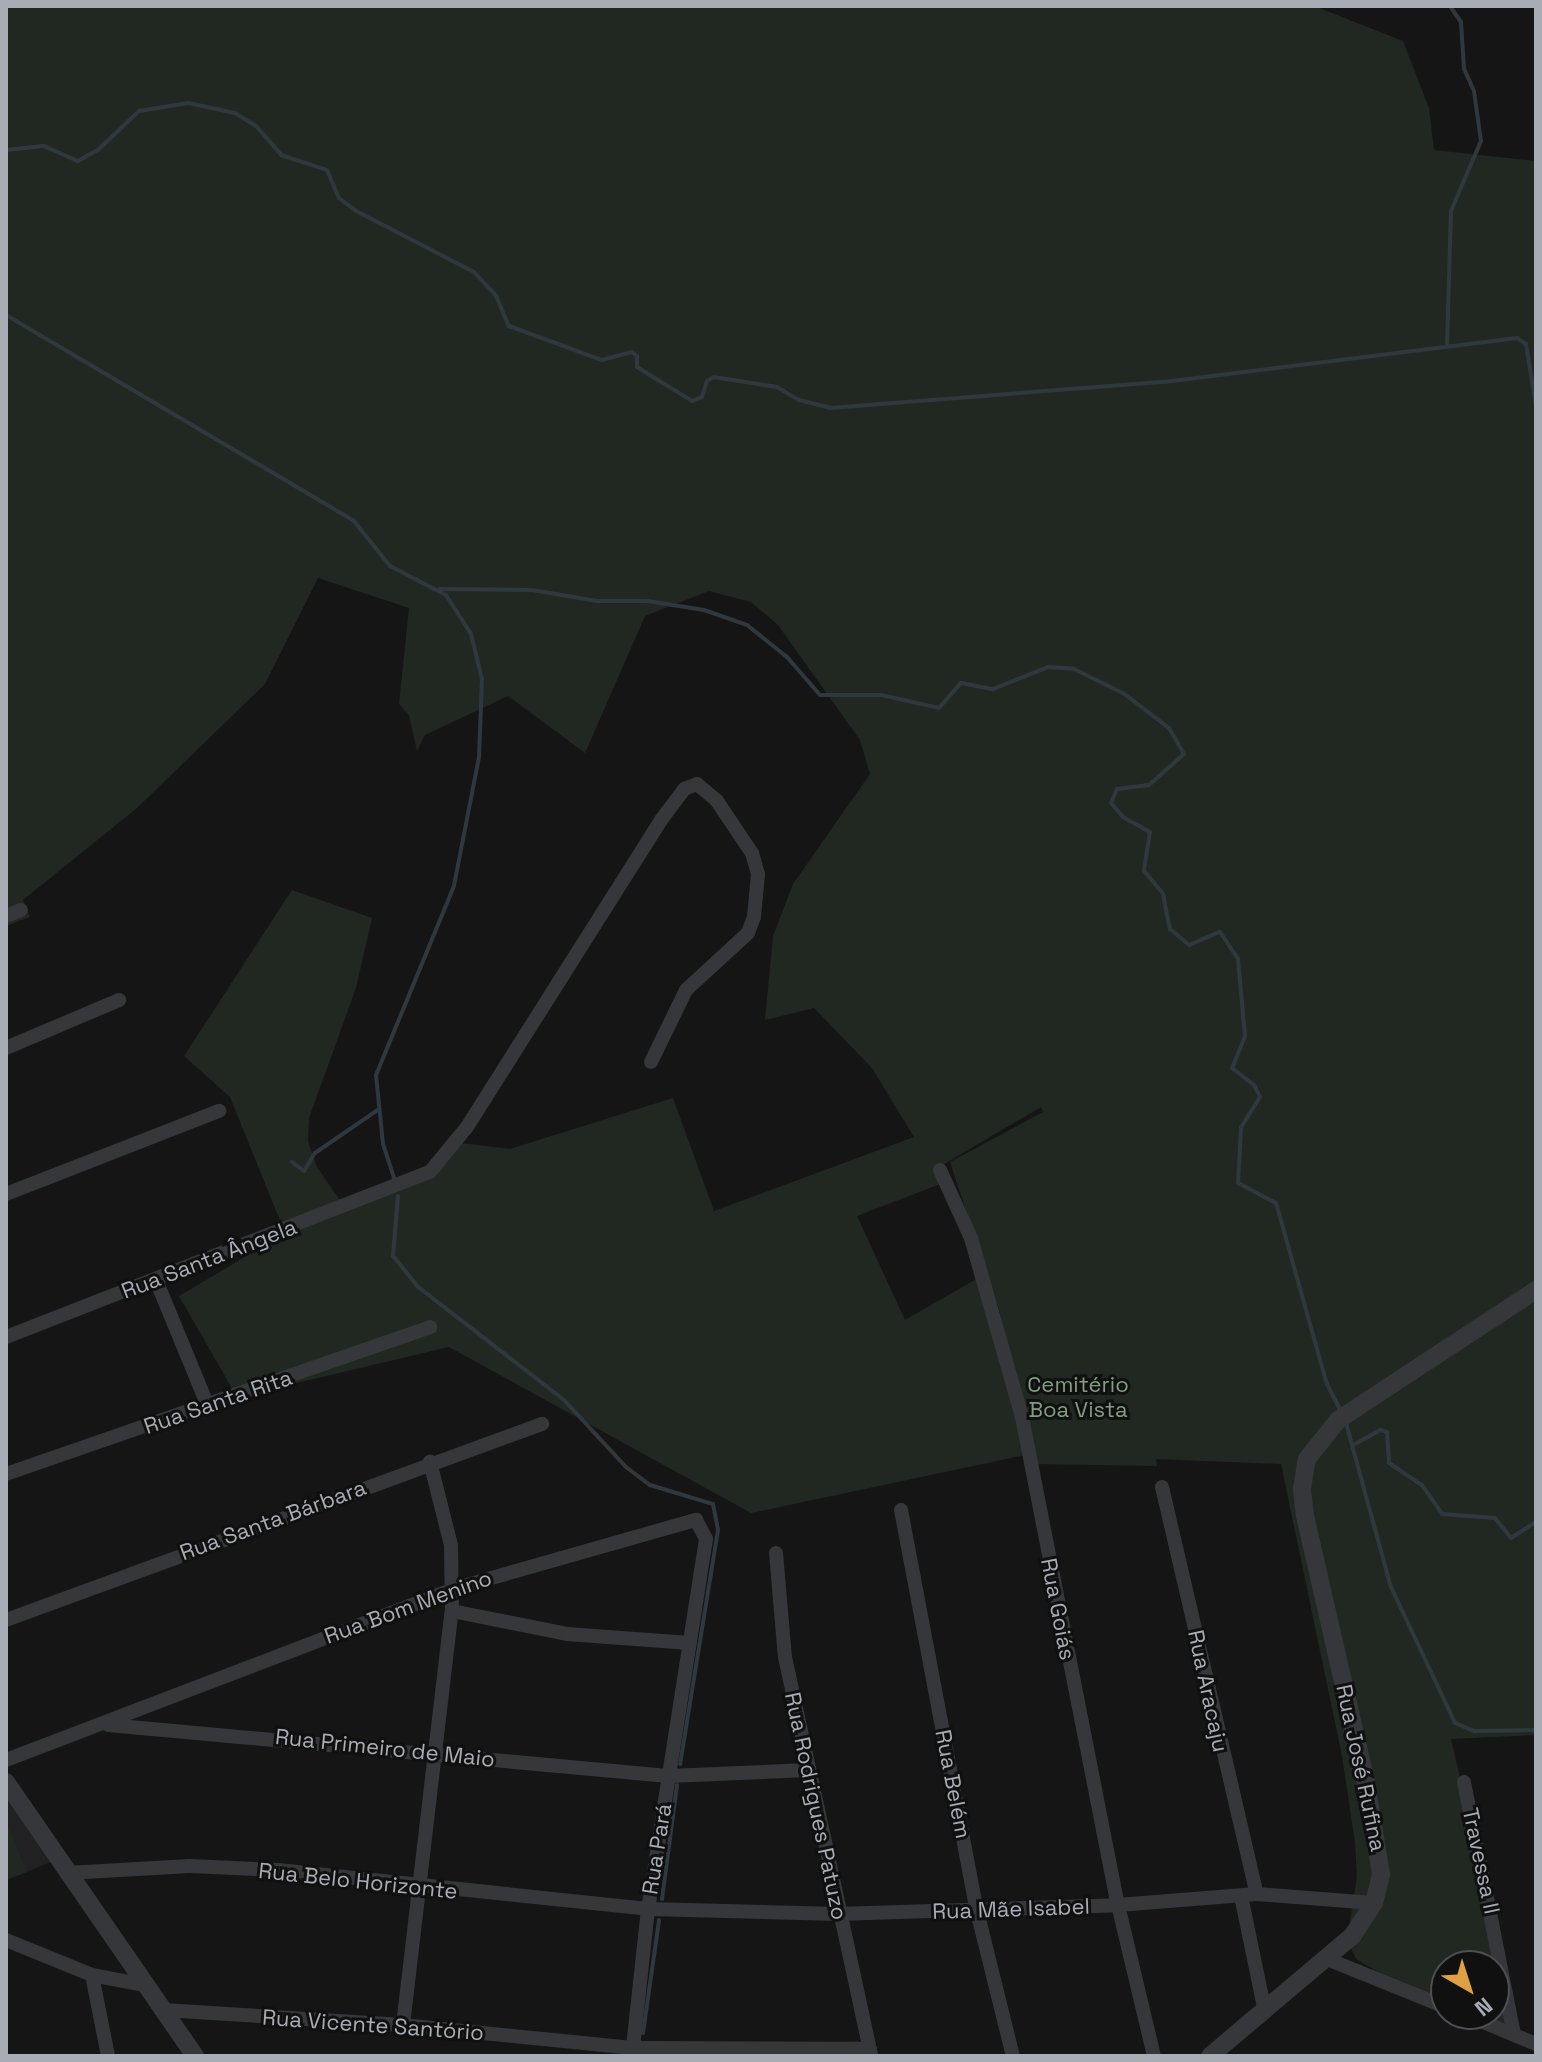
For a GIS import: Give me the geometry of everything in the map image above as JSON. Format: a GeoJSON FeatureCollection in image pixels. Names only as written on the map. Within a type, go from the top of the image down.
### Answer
{"type":"FeatureCollection","features":[{"type":"Feature","properties":{"kind":"street","name":"Rua Santa Ângela"},"geometry":{"type":"LineString","coordinates":[[6,1337],[412,1181],[438,1165],[467,1127],[646,843],[684,789],[697,784],[717,801],[752,853],[758,874],[757,904],[748,933],[686,990],[651,1062]]}},
{"type":"Feature","properties":{"kind":"street"},"geometry":{"type":"LineString","coordinates":[[6,916],[21,910]]}},
{"type":"Feature","properties":{"kind":"street"},"geometry":{"type":"LineString","coordinates":[[6,1048],[119,1000]]}},
{"type":"Feature","properties":{"kind":"street"},"geometry":{"type":"LineString","coordinates":[[6,1194],[219,1111]]}},
{"type":"Feature","properties":{"kind":"street","name":"Rua Goiás"},"geometry":{"type":"LineString","coordinates":[[940,1170],[971,1238],[1022,1417],[1118,1905],[1154,2056]]}},
{"type":"Feature","properties":{"kind":"street"},"geometry":{"type":"LineString","coordinates":[[156,1280],[208,1406]]}},
{"type":"Feature","properties":{"kind":"street","name":"Rua José Rufina"},"geometry":{"type":"LineString","coordinates":[[1210,2056],[1353,1935],[1374,1903],[1381,1860],[1305,1515],[1302,1489],[1307,1459],[1346,1415],[1536,1290]]}},
{"type":"Feature","properties":{"kind":"street","name":"Rua Santa Rita"},"geometry":{"type":"LineString","coordinates":[[6,1474],[430,1327]]}},
{"type":"Feature","properties":{"kind":"street","name":"Rua Santa Bárbara"},"geometry":{"type":"LineString","coordinates":[[6,1620],[430,1462],[542,1424]]}},
{"type":"Feature","properties":{"kind":"street"},"geometry":{"type":"LineString","coordinates":[[403,2025],[423,1888],[452,1611],[451,1545],[430,1462]]}},
{"type":"Feature","properties":{"kind":"street","name":"Rua Aracaju"},"geometry":{"type":"LineString","coordinates":[[1162,1487],[1257,1894]]}},
{"type":"Feature","properties":{"kind":"street","name":"Rua Belém"},"geometry":{"type":"LineString","coordinates":[[901,1510],[977,1911],[1013,2056]]}},
{"type":"Feature","properties":{"kind":"street","name":"Rua Bom Menino"},"geometry":{"type":"LineString","coordinates":[[6,1760],[453,1589],[696,1520],[706,1539],[690,1643]]}},
{"type":"Feature","properties":{"kind":"street","name":"Rua Rodrigues Patuzo"},"geometry":{"type":"LineString","coordinates":[[776,1553],[785,1657],[837,1914],[871,2052]]}},
{"type":"Feature","properties":{"kind":"street"},"geometry":{"type":"LineString","coordinates":[[452,1611],[567,1634],[690,1643]]}},
{"type":"Feature","properties":{"kind":"street","name":"Rua Pará"},"geometry":{"type":"LineString","coordinates":[[632,2052],[648,1909],[690,1643]]}},
{"type":"Feature","properties":{"kind":"street","name":"Rua Primeiro de Maio"},"geometry":{"type":"LineString","coordinates":[[101,1725],[668,1776],[809,1770]]}},
{"type":"Feature","properties":{"kind":"street"},"geometry":{"type":"LineString","coordinates":[[6,1782],[195,2056]]}},
{"type":"Feature","properties":{"kind":"street","name":"Travessa II"},"geometry":{"type":"LineString","coordinates":[[1464,1782],[1514,2034]]}},
{"type":"Feature","properties":{"kind":"street","name":"Rua Belo Horizonte"},"geometry":{"type":"LineString","coordinates":[[67,1873],[190,1866],[278,1870],[423,1888],[648,1909]]}},
{"type":"Feature","properties":{"kind":"street","name":"Rua Mãe Isabel"},"geometry":{"type":"LineString","coordinates":[[648,1909],[837,1914],[977,1911],[1118,1905],[1257,1894],[1374,1903]]}},
{"type":"Feature","properties":{"kind":"street"},"geometry":{"type":"LineString","coordinates":[[1241,1896],[1265,2012]]}},
{"type":"Feature","properties":{"kind":"street"},"geometry":{"type":"LineString","coordinates":[[6,1940],[92,1975],[145,1985]]}},
{"type":"Feature","properties":{"kind":"street"},"geometry":{"type":"LineString","coordinates":[[1327,1959],[1430,2001]]}},
{"type":"Feature","properties":{"kind":"street"},"geometry":{"type":"LineString","coordinates":[[92,1975],[108,2056]]}},
{"type":"Feature","properties":{"kind":"street","name":"Rua Vicente Santório"},"geometry":{"type":"LineString","coordinates":[[163,2010],[403,2025],[632,2052],[871,2052]]}},
{"type":"Feature","properties":{"kind":"street"},"geometry":{"type":"LineString","coordinates":[[1504,2030],[1536,2044]]}},
{"type":"Feature","properties":{"kind":"shaded area"},"geometry":{"type":"Polygon","coordinates":[[[6,1798],[51,1862],[6,1880],[6,1798]]]}},
{"type":"Feature","properties":{"kind":"green space","name":"Cemitério Boa Vista"},"geometry":{"type":"Polygon","coordinates":[[[6,6],[1314,6],[1403,41],[1429,108],[1434,150],[1536,161],[1536,1735],[1451,1739],[1500,1950],[1430,1950],[1430,2000],[1356,1959],[1347,1939],[1357,1877],[1342,1756],[1281,1464],[1156,1459],[1157,1466],[1036,1464],[999,1309],[950,1162],[1043,1112],[1041,1107],[944,1164],[948,1181],[857,1216],[905,1320],[978,1278],[1030,1454],[751,1513],[449,1347],[237,1397],[179,1296],[285,1233],[230,1097],[184,1056],[292,890],[372,918],[356,988],[309,1118],[308,1141],[317,1167],[342,1203],[415,1180],[461,1143],[510,1149],[673,1098],[714,1211],[914,1137],[872,1068],[814,1008],[765,1020],[773,936],[793,884],[870,774],[860,740],[778,625],[751,602],[709,591],[645,616],[585,753],[508,696],[425,735],[417,751],[409,715],[399,704],[409,608],[318,578],[265,684],[137,808],[23,900],[30,917],[6,926],[6,6]]]}},
{"type":"Feature","properties":{"kind":"green space"},"geometry":{"type":"Polygon","coordinates":[[[9,1829],[27,1872],[6,1880],[6,1830],[9,1829]]]}},
{"type":"Feature","properties":{"kind":"green space"},"geometry":{"type":"Polygon","coordinates":[[[1510,1993],[1518,2027],[1510,2025],[1510,1993]]]}},
{"type":"Feature","properties":{"kind":"waterway"},"geometry":{"type":"LineString","coordinates":[[1447,346],[1451,211],[1481,141],[1474,91],[1464,69],[1461,22],[1450,6]]}},
{"type":"Feature","properties":{"kind":"waterway"},"geometry":{"type":"LineString","coordinates":[[6,150],[44,146],[78,161],[98,150],[139,111],[188,103],[235,113],[257,127],[281,155],[327,170],[339,198],[356,211],[474,272],[496,296],[509,326],[602,360],[632,352],[637,356],[637,367],[692,401],[702,397],[707,381],[714,377],[777,387],[799,400],[830,408],[1164,382],[1517,338],[1526,344],[1536,406]]}},
{"type":"Feature","properties":{"kind":"waterway"},"geometry":{"type":"LineString","coordinates":[[6,315],[353,520],[390,566],[446,595],[471,634],[482,679],[479,757],[454,886],[376,1075],[383,1144],[394,1178]]}},
{"type":"Feature","properties":{"kind":"waterway"},"geometry":{"type":"LineString","coordinates":[[440,589],[532,590],[597,601],[647,601],[704,610],[747,625],[787,657],[820,695],[881,695],[939,708],[961,683],[993,689],[1048,667],[1074,669],[1123,693],[1169,728],[1184,754],[1149,785],[1117,789],[1111,803],[1123,817],[1150,832],[1144,871],[1163,894],[1170,929],[1189,945],[1220,932],[1238,959],[1245,1036],[1232,1068],[1254,1085],[1260,1097],[1241,1128],[1238,1183],[1276,1203],[1327,1384],[1341,1411]]}},
{"type":"Feature","properties":{"kind":"waterway"},"geometry":{"type":"LineString","coordinates":[[292,1162],[304,1171],[315,1153],[379,1109]]}},
{"type":"Feature","properties":{"kind":"waterway"},"geometry":{"type":"LineString","coordinates":[[398,1196],[393,1256],[417,1286],[564,1400],[626,1467],[650,1485],[713,1504],[718,1530],[680,1764]]}},
{"type":"Feature","properties":{"kind":"waterway"},"geometry":{"type":"LineString","coordinates":[[1346,1423],[1391,1587],[1455,1723],[1474,1731],[1536,1730]]}},
{"type":"Feature","properties":{"kind":"waterway"},"geometry":{"type":"LineString","coordinates":[[1355,1444],[1380,1430],[1387,1432],[1389,1463],[1422,1485],[1442,1514],[1495,1518],[1511,1538],[1536,1522]]}},
{"type":"Feature","properties":{"kind":"waterway"},"geometry":{"type":"LineString","coordinates":[[662,1899],[677,1785]]}},
{"type":"Feature","properties":{"kind":"waterway"},"geometry":{"type":"LineString","coordinates":[[643,2033],[659,1920]]}}]}
